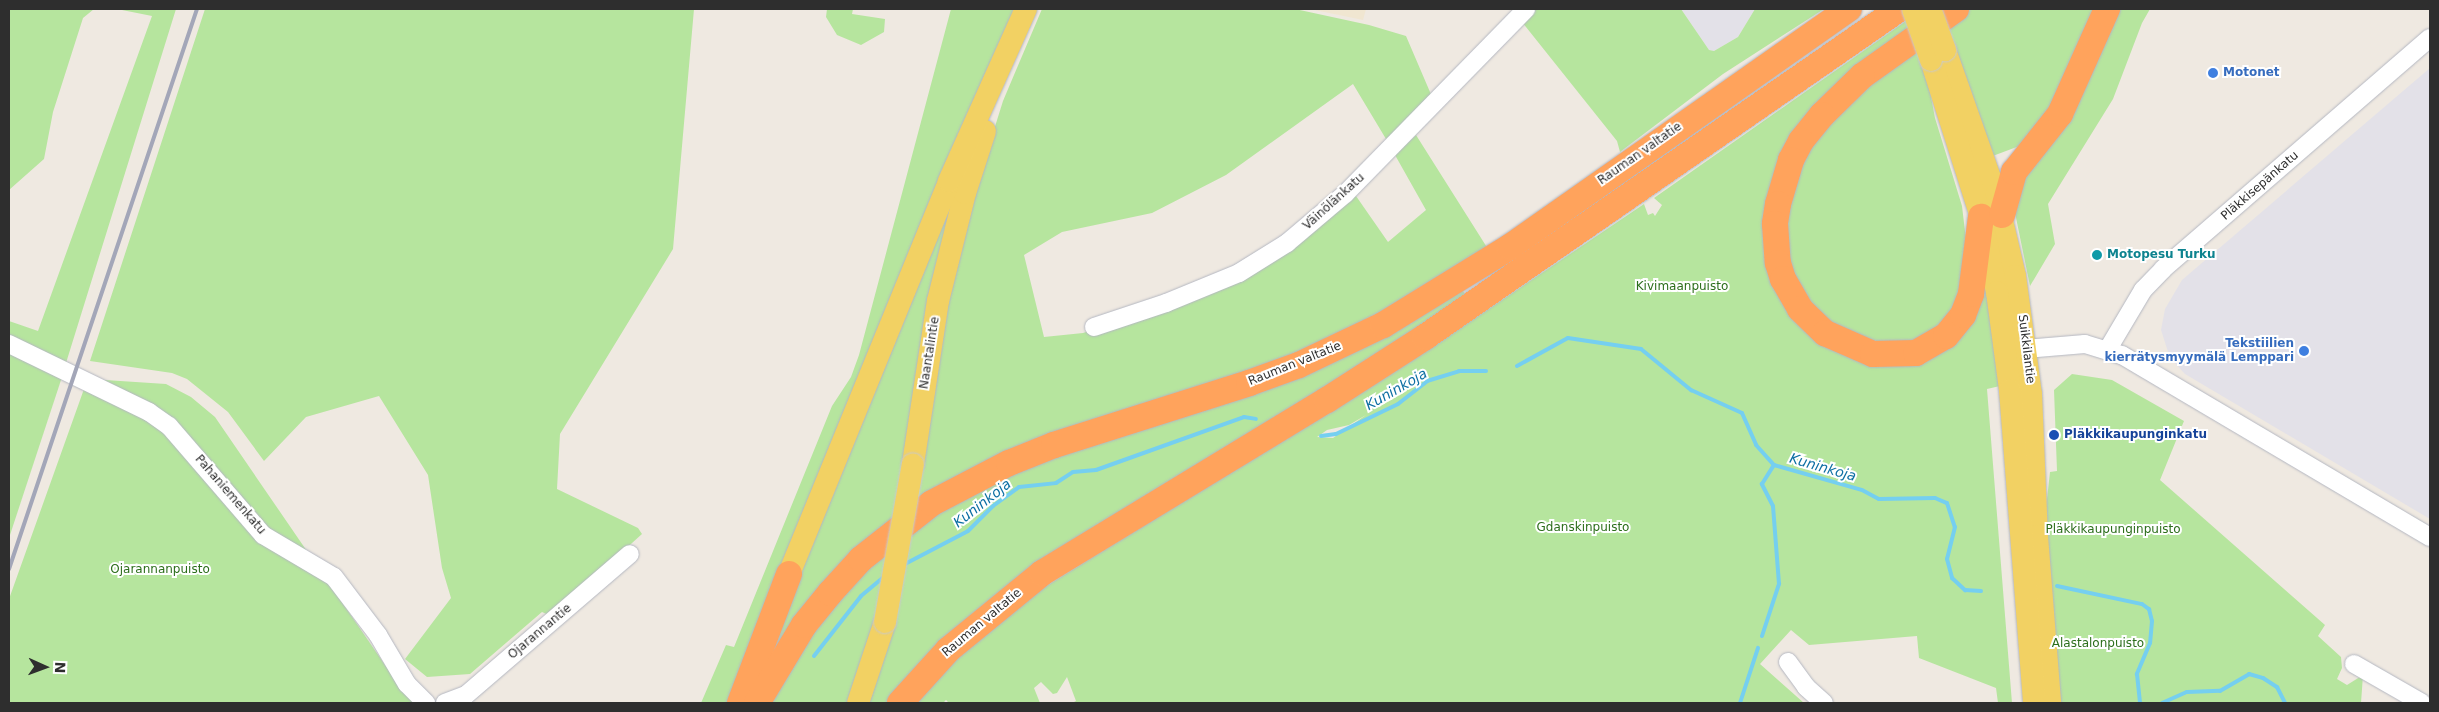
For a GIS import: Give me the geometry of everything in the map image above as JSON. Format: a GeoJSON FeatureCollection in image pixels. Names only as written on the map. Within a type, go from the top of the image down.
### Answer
{"type":"FeatureCollection","features":[{"type":"Feature","properties":{"kind":"highway","name":"Rauman valtatie"},"geometry":{"type":"LineString","coordinates":[[757,703],[794,640],[830,593],[861,559],[932,503],[1009,463],[1054,445],[1249,383],[1299,365],[1383,325],[1510,247],[1849,9]]}},
{"type":"Feature","properties":{"kind":"highway","name":"Rauman valtatie"},"geometry":{"type":"LineString","coordinates":[[900,703],[948,650],[1042,573],[1327,400],[1417,342],[1899,9]]}},
{"type":"Feature","properties":{"kind":"highway"},"geometry":{"type":"LineString","coordinates":[[1956,9],[1862,76],[1822,115],[1801,142],[1791,160],[1778,204],[1775,224],[1778,264],[1782,279],[1800,309],[1824,333],[1873,354],[1916,353],[1946,336],[1963,315],[1971,294],[1992,216],[2014,172],[2060,114],[2107,9]]}},
{"type":"Feature","properties":{"kind":"highway"},"geometry":{"type":"LineString","coordinates":[[740,703],[789,574]]}},
{"type":"Feature","properties":{"kind":"main road","name":"Naantalintie"},"geometry":{"type":"LineString","coordinates":[[858,703],[885,622],[913,464],[931,338],[952,239],[979,148],[1027,9]]}},
{"type":"Feature","properties":{"kind":"main road","name":"Naantalintie"},"geometry":{"type":"LineString","coordinates":[[789,574],[949,181],[1027,9]]}},
{"type":"Feature","properties":{"kind":"main road","name":"Suikkilantie"},"geometry":{"type":"LineString","coordinates":[[1913,9],[1938,55]]}},
{"type":"Feature","properties":{"kind":"main road","name":"Suikkilantie"},"geometry":{"type":"LineString","coordinates":[[1930,9],[1938,55],[1992,216],[2016,276],[2015,350],[2034,703]]}},
{"type":"Feature","properties":{"kind":"main road","name":"Suikkilantie"},"geometry":{"type":"LineString","coordinates":[[2015,350],[2050,703]]}},
{"type":"Feature","properties":{"kind":"street","name":"Väinölänkatu"},"geometry":{"type":"LineString","coordinates":[[1094,327],[1166,303],[1239,273],[1287,243],[1352,187],[1522,10]]}},
{"type":"Feature","properties":{"kind":"street","name":"Pläkkisepänkatu"},"geometry":{"type":"LineString","coordinates":[[2108,350],[2143,290],[2163,269],[2430,38]]}},
{"type":"Feature","properties":{"kind":"street","name":"Pahaniemenkatu"},"geometry":{"type":"LineString","coordinates":[[9,344],[149,412],[169,426],[263,535],[334,577],[378,635],[407,684],[426,703]]}},
{"type":"Feature","properties":{"kind":"street"},"geometry":{"type":"LineString","coordinates":[[2015,350],[2074,344],[2108,350],[2142,366],[2430,537]]}},
{"type":"Feature","properties":{"kind":"street","name":"Ojarannantie"},"geometry":{"type":"LineString","coordinates":[[445,703],[466,695],[630,554]]}},
{"type":"Feature","properties":{"kind":"street"},"geometry":{"type":"LineString","coordinates":[[1788,662],[1806,687],[1824,703]]}},
{"type":"Feature","properties":{"kind":"street"},"geometry":{"type":"LineString","coordinates":[[2354,664],[2422,703]]}},
{"type":"Feature","properties":{"kind":"shaded area"},"geometry":{"type":"Polygon","coordinates":[[[1310,9],[1366,9],[1363,20],[1310,9]]]}},
{"type":"Feature","properties":{"kind":"shaded area"},"geometry":{"type":"Polygon","coordinates":[[[1681,9],[1755,9],[1738,37],[1714,51],[1709,50],[1681,9]]]}},
{"type":"Feature","properties":{"kind":"shaded area"},"geometry":{"type":"Polygon","coordinates":[[[2430,68],[2430,519],[2185,374],[2170,358],[2161,330],[2165,309],[2182,280],[2430,68]]]}},
{"type":"Feature","properties":{"kind":"green space"},"geometry":{"type":"Polygon","coordinates":[[[9,9],[94,9],[83,18],[53,112],[44,159],[9,190],[9,9]]]}},
{"type":"Feature","properties":{"kind":"green space"},"geometry":{"type":"Polygon","coordinates":[[[117,9],[176,9],[66,363],[9,336],[9,321],[38,331],[152,16],[117,9]]]}},
{"type":"Feature","properties":{"kind":"green space"},"geometry":{"type":"Polygon","coordinates":[[[205,9],[694,9],[673,249],[560,434],[557,489],[638,528],[642,534],[551,616],[542,612],[470,674],[427,677],[405,659],[451,598],[442,568],[428,475],[379,396],[306,417],[264,461],[228,412],[187,379],[172,373],[90,361],[205,9]]]}},
{"type":"Feature","properties":{"kind":"green space"},"geometry":{"type":"Polygon","coordinates":[[[827,9],[853,9],[852,14],[885,19],[884,32],[861,45],[837,35],[826,17],[827,9]]]}},
{"type":"Feature","properties":{"kind":"green space"},"geometry":{"type":"Polygon","coordinates":[[[951,9],[1014,9],[729,703],[701,703],[726,645],[734,647],[832,406],[851,377],[859,355],[951,9]]]}},
{"type":"Feature","properties":{"kind":"green space"},"geometry":{"type":"Polygon","coordinates":[[[1042,9],[1295,9],[1369,25],[1406,36],[1433,99],[1386,139],[1353,84],[1226,175],[1152,213],[1062,232],[1024,255],[1044,337],[1083,333],[1205,292],[1356,196],[1388,242],[1426,210],[1395,155],[1416,135],[1488,249],[1368,321],[1305,353],[919,502],[920,465],[947,304],[977,184],[1003,101],[1042,9]]]}},
{"type":"Feature","properties":{"kind":"green space"},"geometry":{"type":"Polygon","coordinates":[[[1533,9],[1681,9],[1709,50],[1714,51],[1738,37],[1755,9],[1824,9],[1723,74],[1620,152],[1617,141],[1522,22],[1533,9]]]}},
{"type":"Feature","properties":{"kind":"green space"},"geometry":{"type":"Polygon","coordinates":[[[1971,9],[2100,9],[2066,88],[2022,145],[1990,157],[1944,27],[1971,9]]]}},
{"type":"Feature","properties":{"kind":"green space"},"geometry":{"type":"Polygon","coordinates":[[[2116,9],[2150,9],[2142,23],[2113,99],[2048,204],[2055,244],[2030,286],[2014,208],[2017,183],[2116,9]]]}},
{"type":"Feature","properties":{"kind":"green space","name":"Gdanskinpuisto"},"geometry":{"type":"Polygon","coordinates":[[[1906,21],[1911,31],[1778,176],[1796,312],[1917,358],[1984,266],[2000,386],[1987,389],[2012,703],[1998,703],[1996,688],[1919,658],[1917,636],[1809,645],[1791,630],[1760,664],[1804,703],[1072,703],[1076,701],[1067,677],[1057,693],[1053,694],[1041,682],[1034,688],[1040,703],[949,703],[946,700],[943,703],[915,703],[936,679],[1014,606],[1422,354],[1644,204],[1648,215],[1653,213],[1655,216],[1662,205],[1654,198],[1906,21]],[[1366,415],[1349,425],[1327,430],[1317,437],[1333,438],[1366,415]]]}},
{"type":"Feature","properties":{"kind":"green space"},"geometry":{"type":"Polygon","coordinates":[[[1915,47],[1928,81],[1935,118],[1962,206],[1967,248],[1964,283],[1945,324],[1905,347],[1843,334],[1800,295],[1785,253],[1791,182],[1823,126],[1915,47]]]}},
{"type":"Feature","properties":{"kind":"green space"},"geometry":{"type":"Polygon","coordinates":[[[957,187],[896,517],[776,653],[766,648],[957,187]]]}},
{"type":"Feature","properties":{"kind":"green space"},"geometry":{"type":"Polygon","coordinates":[[[1463,291],[1468,298],[1178,480],[888,703],[866,703],[910,533],[969,491],[1463,291]]]}},
{"type":"Feature","properties":{"kind":"green space"},"geometry":{"type":"Polygon","coordinates":[[[9,351],[62,377],[9,538],[9,351]]]}},
{"type":"Feature","properties":{"kind":"green space","name":"Pläkkikaupunginpuisto"},"geometry":{"type":"Polygon","coordinates":[[[2072,374],[2112,380],[2184,421],[2160,480],[2325,625],[2318,636],[2341,657],[2342,668],[2337,679],[2347,685],[2363,675],[2361,703],[2055,703],[2045,517],[2050,472],[2057,471],[2054,390],[2072,374]]]}},
{"type":"Feature","properties":{"kind":"green space","name":"Ojarannanpuisto"},"geometry":{"type":"Polygon","coordinates":[[[105,380],[166,384],[191,397],[215,417],[396,681],[419,703],[9,703],[9,599],[84,389],[105,380]]]}},
{"type":"Feature","properties":{"kind":"green space"},"geometry":{"type":"Polygon","coordinates":[[[893,538],[885,584],[851,703],[763,703],[791,655],[893,538]]]}},
{"type":"Feature","properties":{"kind":"waterway","name":"Kuninkoja"},"geometry":{"type":"LineString","coordinates":[[1517,366],[1568,338],[1641,349],[1691,390],[1742,413],[1756,445],[1774,465],[1862,490],[1879,499],[1935,498],[1947,503],[1955,527],[1947,559],[1952,578],[1965,590],[1981,591]]}},
{"type":"Feature","properties":{"kind":"waterway","name":"Kuninkoja"},"geometry":{"type":"LineString","coordinates":[[1321,436],[1336,434],[1398,404],[1427,381],[1459,371],[1486,371]]}},
{"type":"Feature","properties":{"kind":"waterway","name":"Kuninkoja"},"geometry":{"type":"LineString","coordinates":[[903,565],[968,531],[993,506],[1019,487],[1056,483],[1073,472],[1096,470],[1244,417],[1256,419]]}},
{"type":"Feature","properties":{"kind":"waterway"},"geometry":{"type":"LineString","coordinates":[[1762,636],[1779,584],[1773,506],[1762,484],[1774,465]]}},
{"type":"Feature","properties":{"kind":"waterway","name":"Kuninkoja"},"geometry":{"type":"LineString","coordinates":[[814,656],[861,596],[884,577]]}},
{"type":"Feature","properties":{"kind":"waterway","name":"Kuninkoja"},"geometry":{"type":"LineString","coordinates":[[2057,586],[2142,604],[2149,609],[2152,621],[2150,643],[2137,674],[2140,703]]}},
{"type":"Feature","properties":{"kind":"waterway"},"geometry":{"type":"LineString","coordinates":[[1740,703],[1758,648]]}},
{"type":"Feature","properties":{"kind":"waterway","name":"Kuninkoja"},"geometry":{"type":"LineString","coordinates":[[2162,703],[2187,692],[2220,691],[2249,674],[2263,678],[2277,687],[2285,703]]}},
{"type":"Feature","properties":{"kind":"railway"},"geometry":{"type":"LineString","coordinates":[[9,569],[197,9]]}},
{"type":"Feature","properties":{"kind":"place","name":"Motonet"},"geometry":{"type":"Point","coordinates":[2213,73]}},
{"type":"Feature","properties":{"kind":"place","name":"Motopesu Turku"},"geometry":{"type":"Point","coordinates":[2097,255]}},
{"type":"Feature","properties":{"kind":"place","name":"Tekstiilien kierrätysmyymälä Lemppari"},"geometry":{"type":"Point","coordinates":[2304,351]}},
{"type":"Feature","properties":{"kind":"place","name":"Pläkkikaupunginkatu"},"geometry":{"type":"Point","coordinates":[2054,435]}},
{"type":"Feature","properties":{"kind":"park label","name":"Kivimaanpuisto"},"geometry":{"type":"Point","coordinates":[1682,287]}},
{"type":"Feature","properties":{"kind":"park label","name":"Alastalonpuisto"},"geometry":{"type":"Point","coordinates":[2098,644]}}]}
